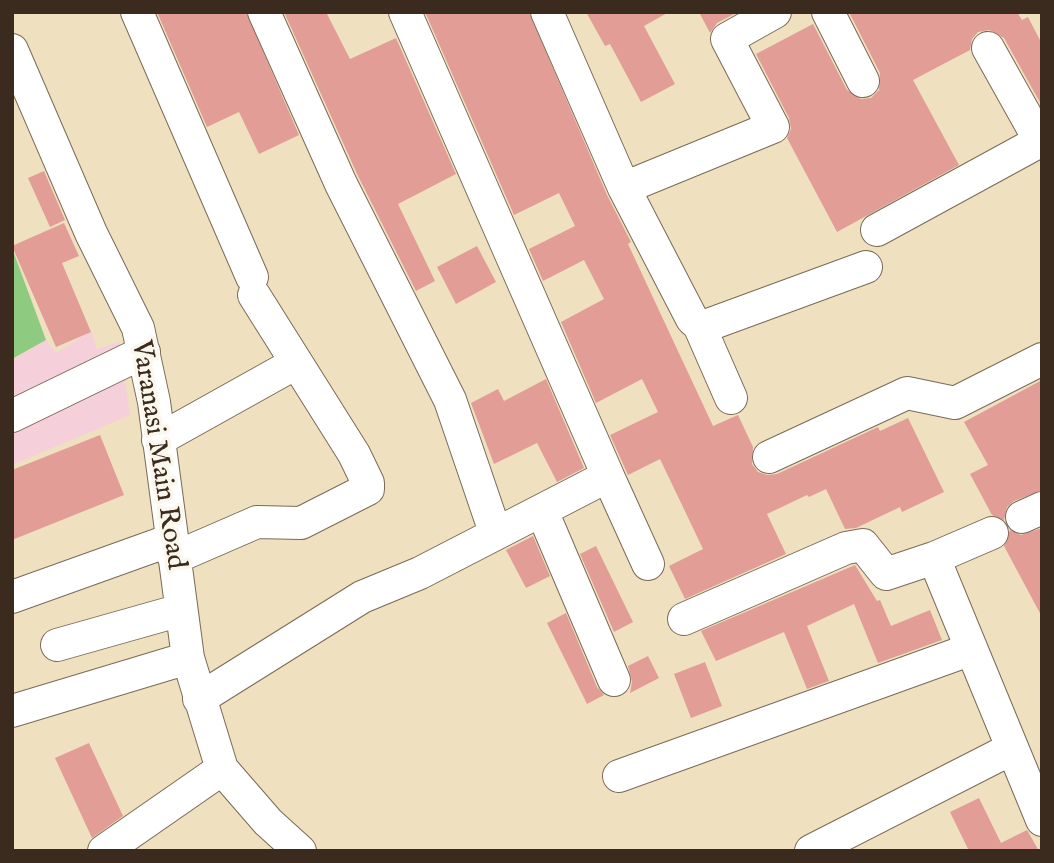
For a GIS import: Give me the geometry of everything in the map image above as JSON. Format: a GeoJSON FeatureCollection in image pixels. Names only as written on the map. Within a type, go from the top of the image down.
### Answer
{"type":"FeatureCollection","features":[{"type":"Feature","properties":{"kind":"street"},"geometry":{"type":"LineString","coordinates":[[12,597],[257,522],[301,523],[368,489],[368,482],[354,454],[296,363],[253,286],[137,12]]}},
{"type":"Feature","properties":{"kind":"street"},"geometry":{"type":"LineString","coordinates":[[264,12],[341,184],[450,400],[495,532]]}},
{"type":"Feature","properties":{"kind":"street"},"geometry":{"type":"LineString","coordinates":[[405,12],[648,564]]}},
{"type":"Feature","properties":{"kind":"street"},"geometry":{"type":"LineString","coordinates":[[547,12],[624,188],[692,319],[699,325],[731,398]]}},
{"type":"Feature","properties":{"kind":"street"},"geometry":{"type":"LineString","coordinates":[[828,12],[863,81]]}},
{"type":"Feature","properties":{"kind":"street"},"geometry":{"type":"LineString","coordinates":[[624,188],[773,127],[727,39],[757,16]]}},
{"type":"Feature","properties":{"kind":"street"},"geometry":{"type":"LineString","coordinates":[[877,230],[1041,141],[988,48]]}},
{"type":"Feature","properties":{"kind":"street","name":"Varanasi Main Road"},"geometry":{"type":"LineString","coordinates":[[12,50],[92,233],[128,303],[144,352],[188,658],[222,769],[268,822],[300,851]]}},
{"type":"Feature","properties":{"kind":"street"},"geometry":{"type":"LineString","coordinates":[[699,325],[708,325],[866,267]]}},
{"type":"Feature","properties":{"kind":"street"},"geometry":{"type":"LineString","coordinates":[[12,416],[144,352]]}},
{"type":"Feature","properties":{"kind":"street"},"geometry":{"type":"LineString","coordinates":[[769,457],[907,393],[955,403],[1042,359]]}},
{"type":"Feature","properties":{"kind":"street"},"geometry":{"type":"LineString","coordinates":[[158,440],[296,363]]}},
{"type":"Feature","properties":{"kind":"street"},"geometry":{"type":"LineString","coordinates":[[199,699],[362,597],[420,573],[608,476]]}},
{"type":"Feature","properties":{"kind":"street"},"geometry":{"type":"LineString","coordinates":[[542,511],[614,680]]}},
{"type":"Feature","properties":{"kind":"street"},"geometry":{"type":"LineString","coordinates":[[684,619],[846,548],[863,545],[886,574],[934,558],[992,533]]}},
{"type":"Feature","properties":{"kind":"street"},"geometry":{"type":"LineString","coordinates":[[934,558],[969,650],[1042,820]]}},
{"type":"Feature","properties":{"kind":"street"},"geometry":{"type":"LineString","coordinates":[[57,645],[181,610]]}},
{"type":"Feature","properties":{"kind":"street"},"geometry":{"type":"LineString","coordinates":[[620,776],[969,650]]}},
{"type":"Feature","properties":{"kind":"street"},"geometry":{"type":"LineString","coordinates":[[12,711],[188,658]]}},
{"type":"Feature","properties":{"kind":"street"},"geometry":{"type":"LineString","coordinates":[[811,851],[1011,749]]}},
{"type":"Feature","properties":{"kind":"street"},"geometry":{"type":"LineString","coordinates":[[104,851],[222,769]]}},
{"type":"Feature","properties":{"kind":"shaded area"},"geometry":{"type":"Polygon","coordinates":[[[91,331],[97,349],[119,342],[130,415],[12,465],[12,360],[46,340],[56,353],[91,331]]]}},
{"type":"Feature","properties":{"kind":"green space"},"geometry":{"type":"Polygon","coordinates":[[[12,248],[46,340],[12,359],[12,248]]]}},
{"type":"Feature","properties":{"kind":"building"},"geometry":{"type":"Polygon","coordinates":[[[157,12],[246,12],[299,135],[259,154],[239,112],[207,127],[157,12]]]}},
{"type":"Feature","properties":{"kind":"building"},"geometry":{"type":"Polygon","coordinates":[[[284,12],[326,12],[350,59],[396,38],[456,174],[398,204],[435,281],[416,291],[358,176],[284,12]]]}},
{"type":"Feature","properties":{"kind":"building"},"geometry":{"type":"Polygon","coordinates":[[[425,12],[529,12],[607,195],[631,242],[628,244],[713,426],[738,415],[753,447],[752,464],[758,472],[777,474],[878,427],[880,431],[908,418],[944,492],[902,512],[900,507],[856,528],[845,529],[826,489],[809,497],[807,495],[767,514],[786,554],[685,599],[669,566],[703,549],[660,459],[628,475],[610,435],[658,412],[642,379],[596,403],[561,322],[604,299],[584,260],[543,281],[529,249],[575,226],[559,193],[514,215],[425,12]]]}},
{"type":"Feature","properties":{"kind":"building"},"geometry":{"type":"Polygon","coordinates":[[[586,12],[669,12],[644,26],[675,84],[641,102],[610,44],[605,46],[586,12]]]}},
{"type":"Feature","properties":{"kind":"building"},"geometry":{"type":"Polygon","coordinates":[[[699,12],[734,14],[717,23],[710,33],[699,12]]]}},
{"type":"Feature","properties":{"kind":"building"},"geometry":{"type":"Polygon","coordinates":[[[849,12],[1017,12],[1022,20],[1028,17],[1042,44],[1042,106],[1004,38],[989,30],[978,32],[972,39],[970,50],[913,80],[959,165],[837,232],[787,138],[791,129],[789,118],[756,54],[813,24],[847,90],[861,99],[871,98],[879,90],[880,73],[849,12]]]}},
{"type":"Feature","properties":{"kind":"building"},"geometry":{"type":"Polygon","coordinates":[[[44,171],[65,220],[50,227],[28,178],[44,171]]]}},
{"type":"Feature","properties":{"kind":"building"},"geometry":{"type":"Polygon","coordinates":[[[64,223],[79,256],[62,263],[91,332],[56,347],[12,246],[64,223]]]}},
{"type":"Feature","properties":{"kind":"building"},"geometry":{"type":"Polygon","coordinates":[[[477,246],[496,282],[456,304],[437,267],[477,246]]]}},
{"type":"Feature","properties":{"kind":"building"},"geometry":{"type":"Polygon","coordinates":[[[546,379],[584,468],[557,482],[537,443],[494,464],[471,403],[498,389],[504,401],[546,379]]]}},
{"type":"Feature","properties":{"kind":"building"},"geometry":{"type":"Polygon","coordinates":[[[1042,380],[1042,490],[1014,501],[1007,507],[1004,520],[992,515],[970,474],[988,465],[964,422],[1042,380]]]}},
{"type":"Feature","properties":{"kind":"building"},"geometry":{"type":"Polygon","coordinates":[[[100,435],[124,495],[12,540],[12,470],[100,435]]]}},
{"type":"Feature","properties":{"kind":"building"},"geometry":{"type":"Polygon","coordinates":[[[1042,528],[1042,617],[1004,546],[1010,530],[1021,535],[1042,528]]]}},
{"type":"Feature","properties":{"kind":"building"},"geometry":{"type":"Polygon","coordinates":[[[533,536],[550,576],[526,588],[506,550],[533,536]]]}},
{"type":"Feature","properties":{"kind":"building"},"geometry":{"type":"Polygon","coordinates":[[[596,546],[633,622],[614,632],[580,554],[596,546]]]}},
{"type":"Feature","properties":{"kind":"building"},"geometry":{"type":"Polygon","coordinates":[[[855,565],[877,601],[880,600],[891,626],[930,610],[942,640],[878,663],[854,604],[807,626],[829,681],[807,689],[784,632],[716,661],[701,631],[855,565]]]}},
{"type":"Feature","properties":{"kind":"building"},"geometry":{"type":"Polygon","coordinates":[[[566,613],[597,687],[604,695],[587,704],[547,623],[566,613]]]}},
{"type":"Feature","properties":{"kind":"building"},"geometry":{"type":"Polygon","coordinates":[[[648,656],[659,678],[630,693],[632,682],[628,666],[648,656]]]}},
{"type":"Feature","properties":{"kind":"building"},"geometry":{"type":"Polygon","coordinates":[[[705,662],[722,706],[691,718],[674,674],[705,662]]]}},
{"type":"Feature","properties":{"kind":"building"},"geometry":{"type":"Polygon","coordinates":[[[89,743],[123,816],[92,838],[55,758],[89,743]]]}},
{"type":"Feature","properties":{"kind":"building"},"geometry":{"type":"Polygon","coordinates":[[[979,798],[1001,843],[1027,830],[1039,851],[969,851],[950,812],[979,798]]]}}]}
